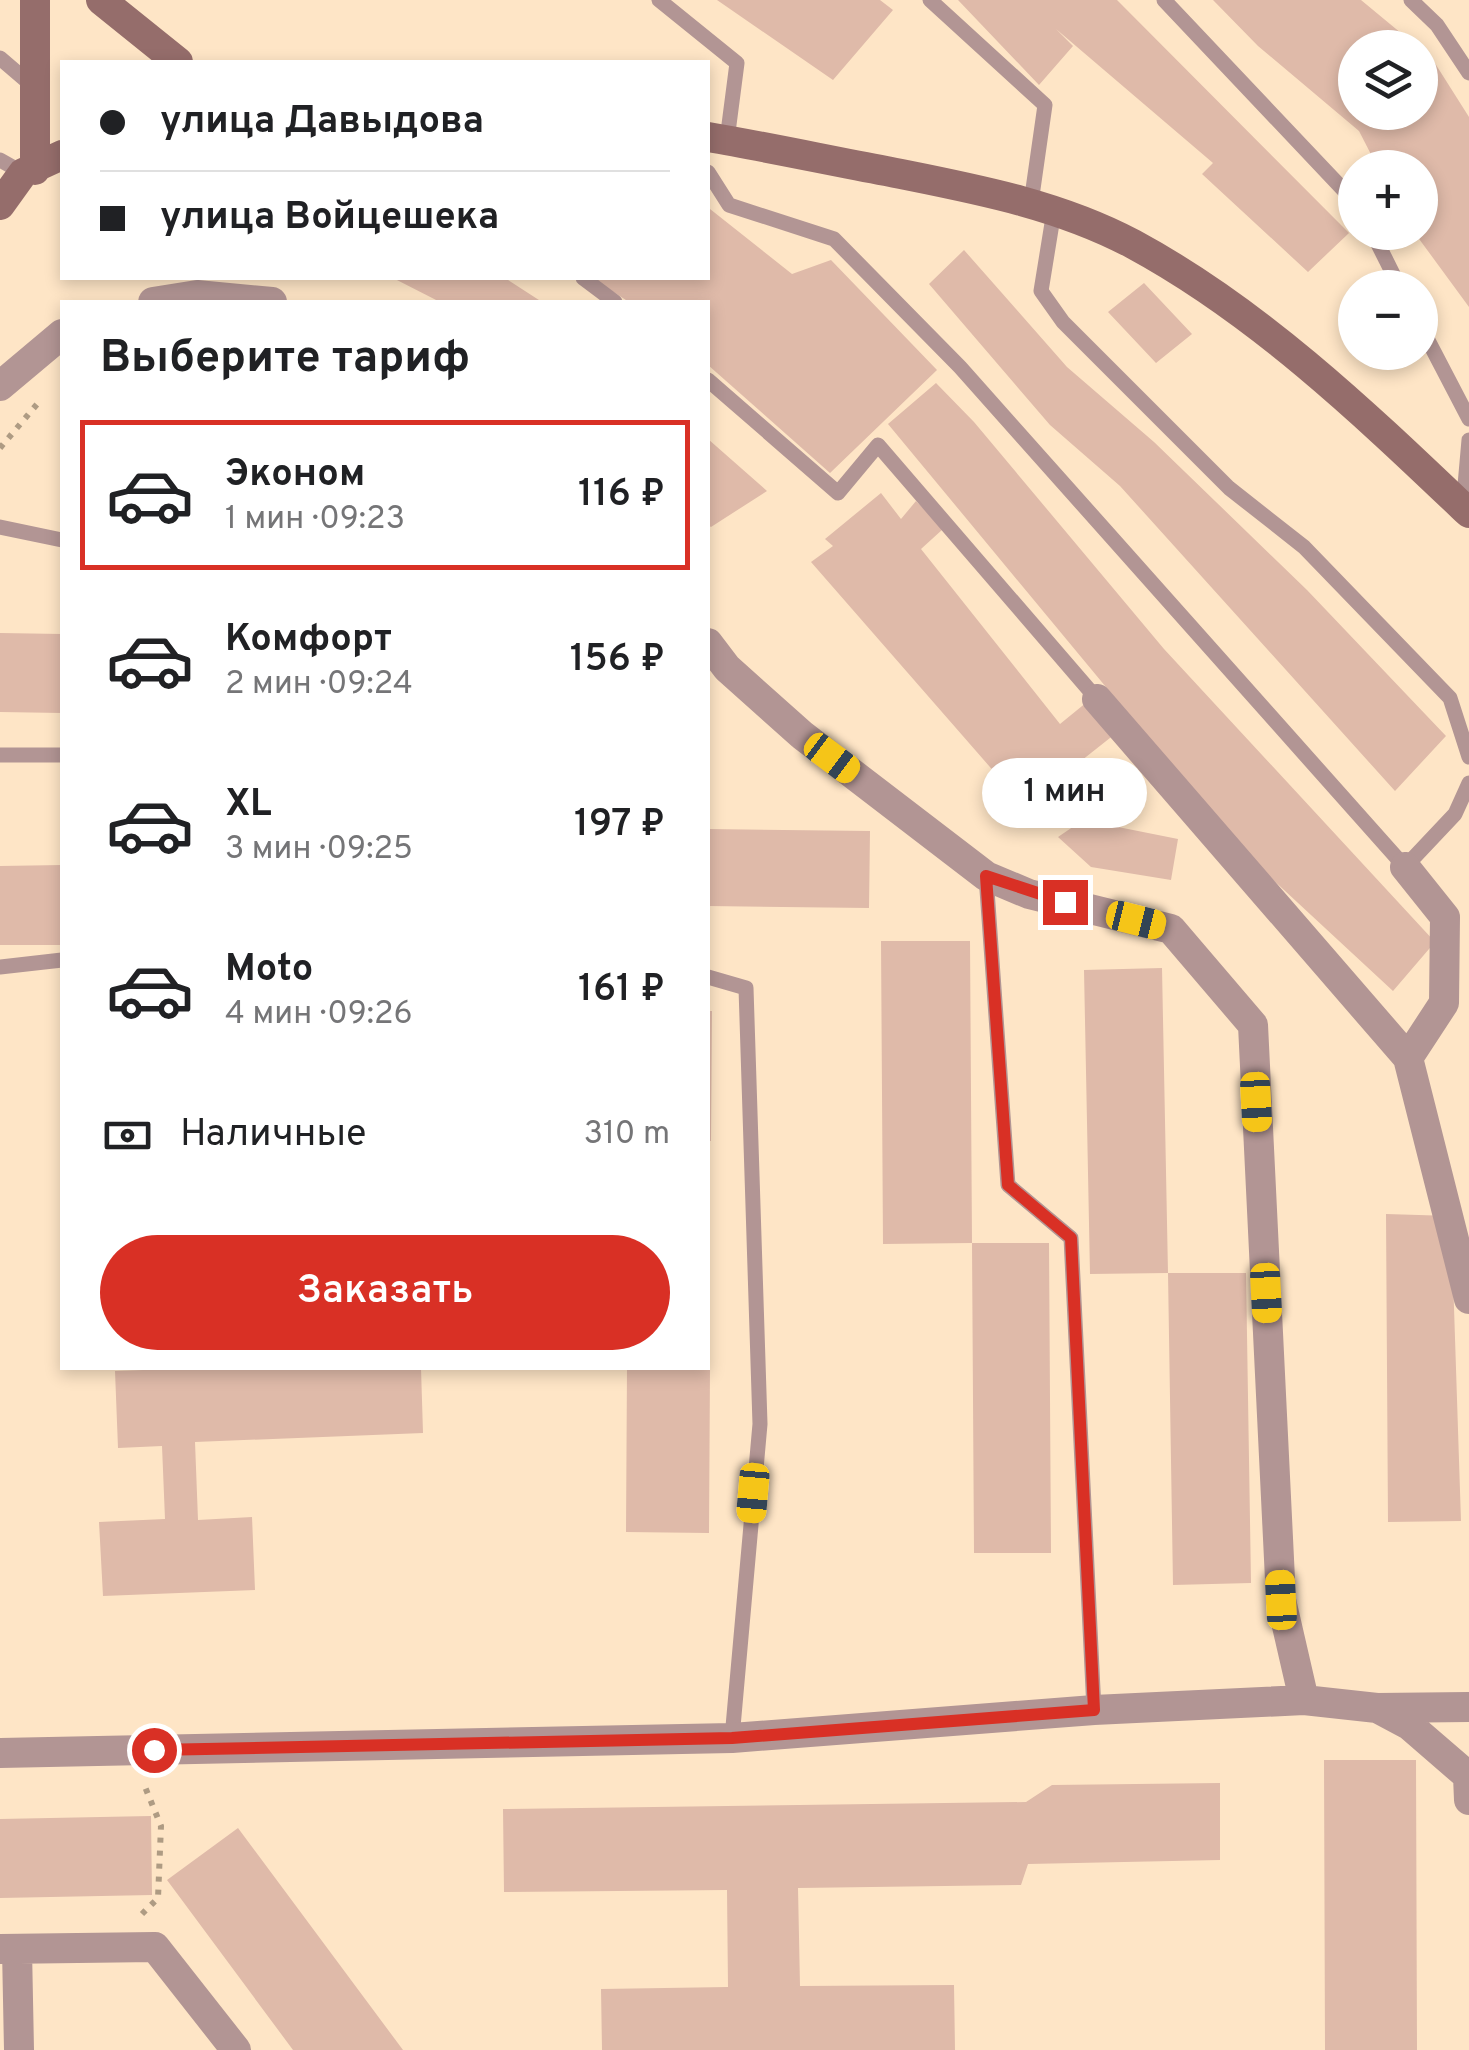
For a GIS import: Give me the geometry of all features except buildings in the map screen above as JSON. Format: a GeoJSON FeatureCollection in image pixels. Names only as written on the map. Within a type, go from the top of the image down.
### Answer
{"type":"FeatureCollection","features":[{"type":"Feature","properties":{"kind":"main road"},"geometry":{"type":"LineString","coordinates":[[0,204],[19,168],[35,88],[36,0]]}},
{"type":"Feature","properties":{"kind":"main road"},"geometry":{"type":"LineString","coordinates":[[102,0],[176,60]]}},
{"type":"Feature","properties":{"kind":"main road"},"geometry":{"type":"LineString","coordinates":[[717,138],[1043,207],[1132,244],[1244,317],[1314,372],[1466,511]]}},
{"type":"Feature","properties":{"kind":"main road"},"geometry":{"type":"LineString","coordinates":[[19,168],[60,156]]}},
{"type":"Feature","properties":{"kind":"street"},"geometry":{"type":"LineString","coordinates":[[166,300],[197,295],[251,300]]}},
{"type":"Feature","properties":{"kind":"street"},"geometry":{"type":"LineString","coordinates":[[0,386],[60,336]]}},
{"type":"Feature","properties":{"kind":"street"},"geometry":{"type":"LineString","coordinates":[[710,646],[727,668],[802,735],[986,876],[1029,894],[1171,929],[1252,1025],[1281,1600],[1304,1700]]}},
{"type":"Feature","properties":{"kind":"street"},"geometry":{"type":"LineString","coordinates":[[1097,699],[1408,1058],[1469,1299]]}},
{"type":"Feature","properties":{"kind":"street"},"geometry":{"type":"LineString","coordinates":[[1405,867],[1445,918],[1444,1003],[1408,1058]]}},
{"type":"Feature","properties":{"kind":"street"},"geometry":{"type":"LineString","coordinates":[[0,1753],[732,1738],[1094,1710],[1304,1700],[1377,1708],[1469,1707]]}},
{"type":"Feature","properties":{"kind":"street"},"geometry":{"type":"LineString","coordinates":[[1377,1708],[1409,1725],[1468,1776],[1469,1800]]}},
{"type":"Feature","properties":{"kind":"street"},"geometry":{"type":"LineString","coordinates":[[19,2050],[8,1949],[155,1948],[236,2050]]}},
{"type":"Feature","properties":{"kind":"lane"},"geometry":{"type":"LineString","coordinates":[[658,0],[737,63],[717,138]]}},
{"type":"Feature","properties":{"kind":"lane"},"geometry":{"type":"LineString","coordinates":[[930,0],[1045,105],[1040,291],[1062,322],[1229,488],[1304,546],[1450,698],[1469,758]]}},
{"type":"Feature","properties":{"kind":"lane"},"geometry":{"type":"LineString","coordinates":[[1164,0],[1338,184]]}},
{"type":"Feature","properties":{"kind":"lane"},"geometry":{"type":"LineString","coordinates":[[1411,0],[1438,25],[1469,72]]}},
{"type":"Feature","properties":{"kind":"lane"},"geometry":{"type":"LineString","coordinates":[[0,58],[35,88]]}},
{"type":"Feature","properties":{"kind":"lane"},"geometry":{"type":"LineString","coordinates":[[710,175],[729,205],[834,239],[960,368],[1405,867],[1455,814],[1469,784]]}},
{"type":"Feature","properties":{"kind":"lane"},"geometry":{"type":"LineString","coordinates":[[586,280],[612,300]]}},
{"type":"Feature","properties":{"kind":"lane"},"geometry":{"type":"LineString","coordinates":[[1438,360],[1469,419]]}},
{"type":"Feature","properties":{"kind":"lane"},"geometry":{"type":"LineString","coordinates":[[710,382],[838,493],[878,445],[1097,699]]}},
{"type":"Feature","properties":{"kind":"lane"},"geometry":{"type":"LineString","coordinates":[[1466,511],[1469,440]]}},
{"type":"Feature","properties":{"kind":"lane"},"geometry":{"type":"LineString","coordinates":[[0,526],[60,540]]}},
{"type":"Feature","properties":{"kind":"lane"},"geometry":{"type":"LineString","coordinates":[[0,754],[60,755]]}},
{"type":"Feature","properties":{"kind":"lane"},"geometry":{"type":"LineString","coordinates":[[986,876],[1008,1185],[1071,1238],[1094,1710]]}},
{"type":"Feature","properties":{"kind":"lane"},"geometry":{"type":"LineString","coordinates":[[0,967],[60,960]]}},
{"type":"Feature","properties":{"kind":"lane"},"geometry":{"type":"LineString","coordinates":[[710,979],[746,988],[760,1424],[732,1738]]}},
{"type":"Feature","properties":{"kind":"path"},"geometry":{"type":"LineString","coordinates":[[0,448],[49,392]]}},
{"type":"Feature","properties":{"kind":"path"},"geometry":{"type":"LineString","coordinates":[[110,1948],[158,1898],[161,1826],[138,1772]]}},
{"type":"Feature","properties":{"kind":"route"},"geometry":{"type":"LineString","coordinates":[[154,1750],[732,1738],[1094,1710],[1071,1238],[1008,1185],[986,876],[1029,894],[1065,902]]}}]}
